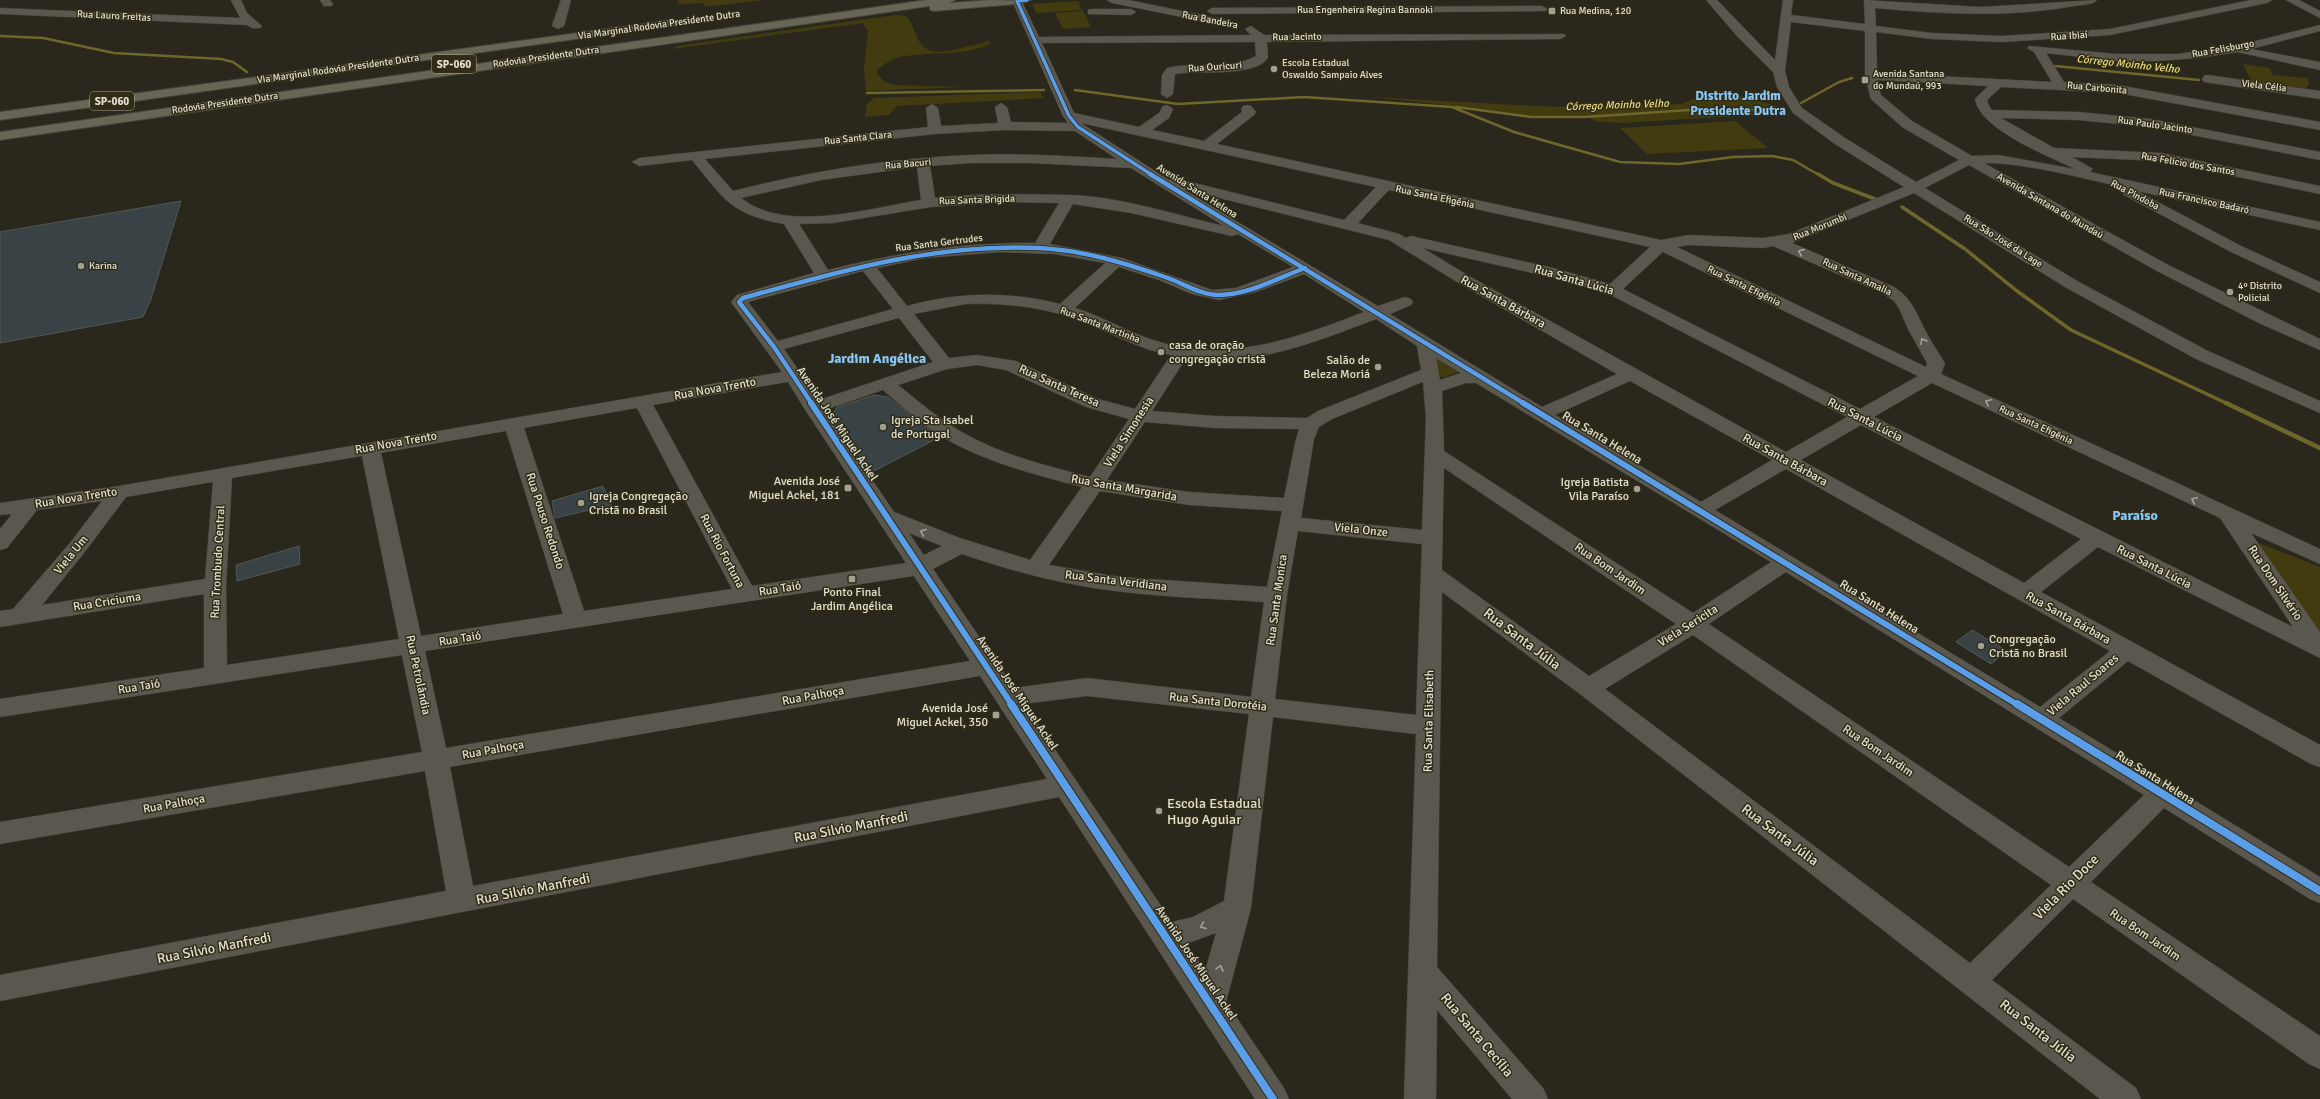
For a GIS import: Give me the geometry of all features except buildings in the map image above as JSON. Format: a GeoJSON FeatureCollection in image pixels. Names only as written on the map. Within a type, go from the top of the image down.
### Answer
{"type":"FeatureCollection","features":[{"type":"Feature","properties":{"kind":"highway","name":"Rodovia Presidente Dutra"},"geometry":{"type":"LineString","coordinates":[[1,132],[883,0]]}},
{"type":"Feature","properties":{"kind":"highway","name":"Rodovia Presidente Dutra"},"geometry":{"type":"LineString","coordinates":[[1,132],[909,0]]}},
{"type":"Feature","properties":{"kind":"highway","name":"Rodovia Presidente Dutra"},"geometry":{"type":"LineString","coordinates":[[1,132],[949,0]]}},
{"type":"Feature","properties":{"kind":"highway"},"geometry":{"type":"LineString","coordinates":[[833,16],[888,13],[970,3],[1022,1]]}},
{"type":"Feature","properties":{"kind":"highway","name":"Via Marginal Rodovia Presidente Dutra"},"geometry":{"type":"LineString","coordinates":[[0,116],[681,22],[600,31],[581,29],[572,24]]}},
{"type":"Feature","properties":{"kind":"highway"},"geometry":{"type":"LineString","coordinates":[[436,56],[466,49],[536,40],[552,33],[558,26]]}},
{"type":"Feature","properties":{"kind":"highway"},"geometry":{"type":"LineString","coordinates":[[0,110],[180,87],[224,85]]}},
{"type":"Feature","properties":{"kind":"street","name":"Rua Lauro Freitas"},"geometry":{"type":"LineString","coordinates":[[0,11],[249,21],[238,8],[236,0]]}},
{"type":"Feature","properties":{"kind":"street"},"geometry":{"type":"LineString","coordinates":[[558,26],[566,0]]}},
{"type":"Feature","properties":{"kind":"street","name":"Rua Bandeira"},"geometry":{"type":"LineString","coordinates":[[1112,0],[1310,37]]}},
{"type":"Feature","properties":{"kind":"street"},"geometry":{"type":"LineString","coordinates":[[1711,0],[1779,71]]}},
{"type":"Feature","properties":{"kind":"street"},"geometry":{"type":"LineString","coordinates":[[1869,2],[1942,11],[1997,12],[2047,8],[2092,0]]}},
{"type":"Feature","properties":{"kind":"street","name":"Rua Ibiaí"},"geometry":{"type":"LineString","coordinates":[[2020,43],[2110,32],[2267,0]]}},
{"type":"Feature","properties":{"kind":"street"},"geometry":{"type":"LineString","coordinates":[[2291,0],[2320,15]]}},
{"type":"Feature","properties":{"kind":"street","name":"Avenida Santa Helena"},"geometry":{"type":"LineString","coordinates":[[1022,1],[1035,40],[1069,116],[1078,127],[1133,164],[1157,177],[1210,212],[1378,312],[1425,344]]}},
{"type":"Feature","properties":{"kind":"street","name":"Rua São José da Lage"},"geometry":{"type":"LineString","coordinates":[[1786,2],[1786,18],[1779,71],[1783,87],[1797,110],[1840,141],[1916,186],[2071,284],[2202,355],[2320,408]]}},
{"type":"Feature","properties":{"kind":"street","name":"Avenida Santana do Mundaú"},"geometry":{"type":"LineString","coordinates":[[1869,2],[1872,55],[1871,76],[1875,96],[1889,110],[1907,124],[2136,255],[2261,319],[2320,345]]}},
{"type":"Feature","properties":{"kind":"street","name":"Rua Engenheira Regina Bannoki"},"geometry":{"type":"LineString","coordinates":[[1238,24],[1209,6],[1544,12]]}},
{"type":"Feature","properties":{"kind":"street"},"geometry":{"type":"LineString","coordinates":[[1092,12],[1166,11]]}},
{"type":"Feature","properties":{"kind":"street","name":"Rua Jacinto"},"geometry":{"type":"LineString","coordinates":[[1035,40],[1560,36],[1544,12]]}},
{"type":"Feature","properties":{"kind":"street"},"geometry":{"type":"LineString","coordinates":[[1786,18],[1870,28]]}},
{"type":"Feature","properties":{"kind":"street"},"geometry":{"type":"LineString","coordinates":[[1238,24],[1254,30],[1261,38]]}},
{"type":"Feature","properties":{"kind":"street","name":"Rua Felisburgo"},"geometry":{"type":"LineString","coordinates":[[1870,28],[2020,43],[2038,49],[2105,56],[2148,58],[2196,56],[2232,50],[2318,29]]}},
{"type":"Feature","properties":{"kind":"street","name":"Rua Ouricuri"},"geometry":{"type":"LineString","coordinates":[[1168,94],[1168,75],[1171,71],[1232,67],[1257,61],[1262,58],[1263,52],[1261,38]]}},
{"type":"Feature","properties":{"kind":"street"},"geometry":{"type":"LineString","coordinates":[[1757,49],[1782,51]]}},
{"type":"Feature","properties":{"kind":"street"},"geometry":{"type":"LineString","coordinates":[[2038,49],[2059,84]]}},
{"type":"Feature","properties":{"kind":"street"},"geometry":{"type":"LineString","coordinates":[[2232,50],[2320,66]]}},
{"type":"Feature","properties":{"kind":"street"},"geometry":{"type":"LineString","coordinates":[[2196,56],[2223,108]]}},
{"type":"Feature","properties":{"kind":"street","name":"Rua Carbonita"},"geometry":{"type":"LineString","coordinates":[[1871,76],[1998,83],[2059,84],[2118,89],[2320,126]]}},
{"type":"Feature","properties":{"kind":"street","name":"Viela Célia"},"geometry":{"type":"LineString","coordinates":[[2209,81],[2320,95]]}},
{"type":"Feature","properties":{"kind":"street"},"geometry":{"type":"LineString","coordinates":[[1988,114],[1982,106],[1981,99],[1998,83]]}},
{"type":"Feature","properties":{"kind":"street"},"geometry":{"type":"LineString","coordinates":[[1001,106],[1005,126]]}},
{"type":"Feature","properties":{"kind":"street"},"geometry":{"type":"LineString","coordinates":[[932,108],[934,130]]}},
{"type":"Feature","properties":{"kind":"street"},"geometry":{"type":"LineString","coordinates":[[1135,130],[1164,115],[1167,109]]}},
{"type":"Feature","properties":{"kind":"street"},"geometry":{"type":"LineString","coordinates":[[1206,146],[1250,112],[1247,109]]}},
{"type":"Feature","properties":{"kind":"street","name":"Rua Pindoba"},"geometry":{"type":"LineString","coordinates":[[1988,114],[2013,131],[2236,249],[2320,288]]}},
{"type":"Feature","properties":{"kind":"street","name":"Rua Paulo Jacinto"},"geometry":{"type":"LineString","coordinates":[[1988,114],[2078,116],[2151,123],[2320,156]]}},
{"type":"Feature","properties":{"kind":"street","name":"Rua Santa Efigênia"},"geometry":{"type":"LineString","coordinates":[[1069,116],[1661,245],[1931,376],[2229,517],[2320,558]]}},
{"type":"Feature","properties":{"kind":"street","name":"Rua Santa Clara"},"geometry":{"type":"LineString","coordinates":[[639,162],[934,130],[1005,126],[1078,127]]}},
{"type":"Feature","properties":{"kind":"street","name":"Rua Santa Efigênia"},"geometry":{"type":"LineString","coordinates":[[1097,140],[1101,134],[1109,130],[1135,130]]}},
{"type":"Feature","properties":{"kind":"street"},"geometry":{"type":"LineString","coordinates":[[866,137],[876,167]]}},
{"type":"Feature","properties":{"kind":"street","name":"Rua Bacuri"},"geometry":{"type":"LineString","coordinates":[[1087,161],[1106,158],[1116,152]]}},
{"type":"Feature","properties":{"kind":"street","name":"Rua Felício dos Santos"},"geometry":{"type":"LineString","coordinates":[[2054,152],[2161,157],[2320,190]]}},
{"type":"Feature","properties":{"kind":"street","name":"Rua Santa Brigida"},"geometry":{"type":"LineString","coordinates":[[695,156],[741,207],[749,211],[790,221],[827,219],[928,202],[991,199],[1069,200],[1097,202],[1253,237]]}},
{"type":"Feature","properties":{"kind":"street","name":"Rua Bacuri"},"geometry":{"type":"LineString","coordinates":[[732,196],[809,178],[876,167],[923,162],[1007,158],[1133,164]]}},
{"type":"Feature","properties":{"kind":"street","name":"Rua Francisco Badaró"},"geometry":{"type":"LineString","coordinates":[[1969,160],[1998,159],[2106,180],[2320,226]]}},
{"type":"Feature","properties":{"kind":"street","name":"Rua Morumbi"},"geometry":{"type":"LineString","coordinates":[[1661,245],[1701,239],[1777,242],[1793,238],[1916,186],[1969,160]]}},
{"type":"Feature","properties":{"kind":"street"},"geometry":{"type":"LineString","coordinates":[[923,162],[928,202]]}},
{"type":"Feature","properties":{"kind":"street","name":"Rua Santa Bárbara"},"geometry":{"type":"LineString","coordinates":[[1157,177],[1394,237],[1463,279],[1631,374],[2024,594],[2320,757]]}},
{"type":"Feature","properties":{"kind":"street"},"geometry":{"type":"LineString","coordinates":[[1348,225],[1385,186]]}},
{"type":"Feature","properties":{"kind":"street","name":"Rua Santa Bárbara"},"geometry":{"type":"LineString","coordinates":[[1210,212],[1212,200],[1220,198],[1238,198]]}},
{"type":"Feature","properties":{"kind":"street"},"geometry":{"type":"LineString","coordinates":[[1040,248],[1069,200]]}},
{"type":"Feature","properties":{"kind":"street","name":"Rua Santa Brigida"},"geometry":{"type":"LineString","coordinates":[[1164,216],[1210,212]]}},
{"type":"Feature","properties":{"kind":"street"},"geometry":{"type":"LineString","coordinates":[[790,221],[824,276]]}},
{"type":"Feature","properties":{"kind":"street","name":"Rua Santa Lúcia"},"geometry":{"type":"LineString","coordinates":[[1394,237],[1554,273],[1613,290],[2096,538],[2320,650]]}},
{"type":"Feature","properties":{"kind":"street","name":"Rua Santa Amalia"},"geometry":{"type":"LineString","coordinates":[[1777,242],[1888,290],[1900,298],[1936,363],[1931,376]]}},
{"type":"Feature","properties":{"kind":"street"},"geometry":{"type":"LineString","coordinates":[[1613,290],[1661,245]]}},
{"type":"Feature","properties":{"kind":"street","name":"Rua Santa Gertrudes"},"geometry":{"type":"LineString","coordinates":[[739,302],[743,298],[866,264],[913,254],[958,248],[1040,248],[1117,261],[1209,295],[1237,292],[1305,268]]}},
{"type":"Feature","properties":{"kind":"street"},"geometry":{"type":"LineString","coordinates":[[1064,309],[1117,261]]}},
{"type":"Feature","properties":{"kind":"street"},"geometry":{"type":"LineString","coordinates":[[866,264],[944,364]]}},
{"type":"Feature","properties":{"kind":"street","name":"Rua Santa Martinha"},"geometry":{"type":"LineString","coordinates":[[774,347],[948,301],[978,299],[1008,300],[1064,309],[1162,349],[1181,353],[1243,353],[1277,346],[1405,302]]}},
{"type":"Feature","properties":{"kind":"street","name":"Avenida José Miguel Ackel"},"geometry":{"type":"LineString","coordinates":[[739,302],[774,347],[791,376],[1273,1099]]}},
{"type":"Feature","properties":{"kind":"street","name":"Rua Santa Helena"},"geometry":{"type":"LineString","coordinates":[[1425,344],[1701,510],[2161,795],[2320,891]]}},
{"type":"Feature","properties":{"kind":"street","name":"Rua Santa Elisabeth"},"geometry":{"type":"LineString","coordinates":[[1420,1099],[1428,726],[1433,574],[1434,452],[1432,380],[1425,344]]}},
{"type":"Feature","properties":{"kind":"street","name":"Viela Simonesia"},"geometry":{"type":"LineString","coordinates":[[1035,569],[1094,485],[1181,353]]}},
{"type":"Feature","properties":{"kind":"street","name":"Rua Santa Teresa"},"geometry":{"type":"LineString","coordinates":[[813,408],[944,364],[977,360],[1010,365],[1092,403],[1140,416],[1215,422],[1311,424]]}},
{"type":"Feature","properties":{"kind":"street"},"geometry":{"type":"LineString","coordinates":[[1541,414],[1631,374]]}},
{"type":"Feature","properties":{"kind":"street","name":"Rua Nova Trento"},"geometry":{"type":"LineString","coordinates":[[0,509],[119,492],[791,376]]}},
{"type":"Feature","properties":{"kind":"street"},"geometry":{"type":"LineString","coordinates":[[1701,510],[1931,376]]}},
{"type":"Feature","properties":{"kind":"street"},"geometry":{"type":"LineString","coordinates":[[1311,424],[1325,415],[1432,380],[1480,377]]}},
{"type":"Feature","properties":{"kind":"street","name":"Rua Santa Margarida"},"geometry":{"type":"LineString","coordinates":[[886,384],[932,421],[964,441],[1023,464],[1094,485],[1290,514]]}},
{"type":"Feature","properties":{"kind":"street","name":"Rua Rio Fortuna"},"geometry":{"type":"LineString","coordinates":[[642,401],[746,594]]}},
{"type":"Feature","properties":{"kind":"street","name":"Rua Pouso Redondo"},"geometry":{"type":"LineString","coordinates":[[513,423],[576,620]]}},
{"type":"Feature","properties":{"kind":"street","name":"Rua Santa Monica"},"geometry":{"type":"LineString","coordinates":[[1210,1005],[1237,908],[1276,595],[1305,439],[1311,424]]}},
{"type":"Feature","properties":{"kind":"street","name":"Rua Petrolândia"},"geometry":{"type":"LineString","coordinates":[[370,448],[436,760],[462,902]]}},
{"type":"Feature","properties":{"kind":"street","name":"Rua Bom Jardim"},"geometry":{"type":"LineString","coordinates":[[1434,452],[1693,624],[2320,1054]]}},
{"type":"Feature","properties":{"kind":"street","name":"Rua Trombudo Central"},"geometry":{"type":"LineString","coordinates":[[216,675],[215,586],[223,473]]}},
{"type":"Feature","properties":{"kind":"street","name":"Viela Um"},"geometry":{"type":"LineString","coordinates":[[10,617],[78,548],[119,492]]}},
{"type":"Feature","properties":{"kind":"street"},"geometry":{"type":"LineString","coordinates":[[0,543],[30,505]]}},
{"type":"Feature","properties":{"kind":"street","name":"Viela Onze"},"geometry":{"type":"LineString","coordinates":[[1290,514],[1433,538]]}},
{"type":"Feature","properties":{"kind":"street","name":"Rua Santa Veridiana"},"geometry":{"type":"LineString","coordinates":[[885,516],[959,547],[1035,569],[1070,577],[1276,595]]}},
{"type":"Feature","properties":{"kind":"street","name":"Rua Dom Silvério"},"geometry":{"type":"LineString","coordinates":[[2229,517],[2320,650]]}},
{"type":"Feature","properties":{"kind":"street"},"geometry":{"type":"LineString","coordinates":[[2024,594],[2096,538]]}},
{"type":"Feature","properties":{"kind":"street"},"geometry":{"type":"LineString","coordinates":[[919,568],[938,556],[959,547]]}},
{"type":"Feature","properties":{"kind":"street","name":"Viela Sericita"},"geometry":{"type":"LineString","coordinates":[[1588,688],[1693,624],[1786,562]]}},
{"type":"Feature","properties":{"kind":"street","name":"Rua Taió"},"geometry":{"type":"LineString","coordinates":[[0,708],[411,647],[576,620],[919,568]]}},
{"type":"Feature","properties":{"kind":"street","name":"Rua Santa Júlia"},"geometry":{"type":"LineString","coordinates":[[1433,574],[1588,688],[1972,980],[2125,1099]]}},
{"type":"Feature","properties":{"kind":"street","name":"Rua Criciuma"},"geometry":{"type":"LineString","coordinates":[[10,617],[215,586]]}},
{"type":"Feature","properties":{"kind":"street","name":"Viela Raul Soares"},"geometry":{"type":"LineString","coordinates":[[2041,720],[2126,650]]}},
{"type":"Feature","properties":{"kind":"street","name":"Rua Palhoça"},"geometry":{"type":"LineString","coordinates":[[0,833],[986,667]]}},
{"type":"Feature","properties":{"kind":"street","name":"Rua Santa Dorotéia"},"geometry":{"type":"LineString","coordinates":[[1007,698],[1087,687],[1428,726]]}},
{"type":"Feature","properties":{"kind":"street","name":"Rua Silvio Manfredi"},"geometry":{"type":"LineString","coordinates":[[0,988],[462,902],[1065,786]]}},
{"type":"Feature","properties":{"kind":"street","name":"Viela Rio Doce"},"geometry":{"type":"LineString","coordinates":[[1972,980],[2161,795]]}},
{"type":"Feature","properties":{"kind":"street"},"geometry":{"type":"LineString","coordinates":[[1164,936],[1184,933],[1205,925],[1237,908]]}},
{"type":"Feature","properties":{"kind":"street","name":"Rua Santa Cecília"},"geometry":{"type":"LineString","coordinates":[[1423,972],[1532,1099]]}},
{"type":"Feature","properties":{"kind":"shaded area"},"geometry":{"type":"Polygon","coordinates":[[[679,0],[765,0],[705,7],[704,3],[677,4],[679,0]]]}},
{"type":"Feature","properties":{"kind":"shaded area"},"geometry":{"type":"Polygon","coordinates":[[[1078,1],[1082,10],[1036,13],[1032,4],[1078,1]]]}},
{"type":"Feature","properties":{"kind":"shaded area"},"geometry":{"type":"Polygon","coordinates":[[[1083,11],[1091,27],[1063,29],[1055,13],[1083,11]]]}},
{"type":"Feature","properties":{"kind":"shaded area"},"geometry":{"type":"Polygon","coordinates":[[[895,15],[906,16],[911,22],[921,44],[927,49],[933,51],[950,51],[989,41],[990,44],[969,51],[911,55],[897,58],[878,69],[877,73],[883,81],[894,85],[965,87],[866,91],[864,69],[868,31],[863,23],[672,49],[676,46],[895,15]]]}},
{"type":"Feature","properties":{"kind":"shaded area"},"geometry":{"type":"Polygon","coordinates":[[[2243,64],[2269,68],[2273,75],[2307,78],[2309,84],[2303,90],[2253,84],[2243,64]]]}},
{"type":"Feature","properties":{"kind":"shaded area"},"geometry":{"type":"Polygon","coordinates":[[[1717,90],[1778,106],[1770,114],[1623,123],[1599,122],[1584,116],[1520,116],[1464,107],[1371,97],[1556,107],[1681,104],[1717,90]]]}},
{"type":"Feature","properties":{"kind":"shaded area"},"geometry":{"type":"Polygon","coordinates":[[[1039,92],[1044,98],[897,106],[889,115],[865,117],[867,104],[874,98],[1039,92]]]}},
{"type":"Feature","properties":{"kind":"shaded area"},"geometry":{"type":"Polygon","coordinates":[[[1735,121],[1768,148],[1647,154],[1620,128],[1735,121]]]}},
{"type":"Feature","properties":{"kind":"shaded area"},"geometry":{"type":"Polygon","coordinates":[[[1438,356],[1465,370],[1445,377],[1435,377],[1433,365],[1438,356]]]}},
{"type":"Feature","properties":{"kind":"shaded area"},"geometry":{"type":"Polygon","coordinates":[[[2259,543],[2320,567],[2320,634],[2279,581],[2259,543]]]}},
{"type":"Feature","properties":{"kind":"waterway"},"geometry":{"type":"LineString","coordinates":[[0,36],[43,38],[114,53],[221,59],[233,62],[247,72]]}},
{"type":"Feature","properties":{"kind":"waterway","name":"Córrego Moinho Velho"},"geometry":{"type":"LineString","coordinates":[[2055,66],[2199,80]]}},
{"type":"Feature","properties":{"kind":"waterway","name":"Córrego Moinho Velho"},"geometry":{"type":"LineString","coordinates":[[1801,103],[1839,82],[1852,78]]}},
{"type":"Feature","properties":{"kind":"waterway"},"geometry":{"type":"LineString","coordinates":[[867,93],[1044,90]]}},
{"type":"Feature","properties":{"kind":"waterway","name":"Córrego Moinho Velho"},"geometry":{"type":"LineString","coordinates":[[1075,90],[1178,104],[1304,97],[1452,107],[1514,132],[1620,162],[1679,164],[1733,157],[1772,156],[1793,160],[1819,175]]}},
{"type":"Feature","properties":{"kind":"waterway","name":"Córrego Moinho Velho"},"geometry":{"type":"LineString","coordinates":[[1456,107],[1531,117],[1584,117],[1690,110],[1720,112],[1784,108]]}},
{"type":"Feature","properties":{"kind":"waterway"},"geometry":{"type":"LineString","coordinates":[[1818,174],[1833,183],[1875,199]]}},
{"type":"Feature","properties":{"kind":"waterway"},"geometry":{"type":"LineString","coordinates":[[1902,207],[1965,249],[2017,291],[2071,330],[2228,404]]}},
{"type":"Feature","properties":{"kind":"waterway"},"geometry":{"type":"LineString","coordinates":[[2226,403],[2320,448]]}},
{"type":"Feature","properties":{"kind":"cycle path"},"geometry":{"type":"LineString","coordinates":[[1027,0],[1017,1],[1069,116],[1078,127],[1178,192],[1385,317],[1425,344],[1786,562],[2320,891]]}},
{"type":"Feature","properties":{"kind":"cycle path"},"geometry":{"type":"LineString","coordinates":[[1273,1099],[774,347],[739,302],[743,298],[853,268],[889,260],[962,249],[1000,247],[1071,251],[1119,262],[1165,277],[1198,291],[1219,295],[1250,289],[1305,268]]}},
{"type":"Feature","properties":{"kind":"place","name":"Rua Medina, 120"},"geometry":{"type":"Point","coordinates":[1552,11]}},
{"type":"Feature","properties":{"kind":"place","name":"Escola Estadual Oswaldo Sampaio Alves"},"geometry":{"type":"Point","coordinates":[1274,69]}},
{"type":"Feature","properties":{"kind":"place","name":"Avenida Santana do Mundaú, 993"},"geometry":{"type":"Point","coordinates":[1865,80]}},
{"type":"Feature","properties":{"kind":"place","name":"Karina"},"geometry":{"type":"Point","coordinates":[81,266]}},
{"type":"Feature","properties":{"kind":"place","name":"4º Distrito Policial"},"geometry":{"type":"Point","coordinates":[2230,292]}},
{"type":"Feature","properties":{"kind":"place","name":"casa de oração congregação cristã"},"geometry":{"type":"Point","coordinates":[1161,352]}},
{"type":"Feature","properties":{"kind":"place","name":"Salão de Beleza Moriá"},"geometry":{"type":"Point","coordinates":[1378,367]}},
{"type":"Feature","properties":{"kind":"place","name":"Igreja Sta Isabel de Portugal"},"geometry":{"type":"Point","coordinates":[883,427]}},
{"type":"Feature","properties":{"kind":"place","name":"Avenida José Miguel Ackel, 181"},"geometry":{"type":"Point","coordinates":[848,488]}},
{"type":"Feature","properties":{"kind":"place","name":"Igreja Batista Vila Paraíso"},"geometry":{"type":"Point","coordinates":[1637,489]}},
{"type":"Feature","properties":{"kind":"place","name":"Igreja Congregação Cristã no Brasil"},"geometry":{"type":"Point","coordinates":[581,503]}},
{"type":"Feature","properties":{"kind":"place","name":"Ponto Final Jardim Angélica"},"geometry":{"type":"Point","coordinates":[852,579]}},
{"type":"Feature","properties":{"kind":"place","name":"Congregação Cristã no Brasil"},"geometry":{"type":"Point","coordinates":[1981,646]}},
{"type":"Feature","properties":{"kind":"place","name":"Avenida José Miguel Ackel, 350"},"geometry":{"type":"Point","coordinates":[996,715]}},
{"type":"Feature","properties":{"kind":"place","name":"Escola Estadual Hugo Aguiar"},"geometry":{"type":"Point","coordinates":[1159,811]}},
{"type":"Feature","properties":{"kind":"district","name":"Distrito Jardim Presidente Dutra"},"geometry":{"type":"Point","coordinates":[1738,104]}},
{"type":"Feature","properties":{"kind":"district","name":"Jardim Angélica"},"geometry":{"type":"Point","coordinates":[877,358]}},
{"type":"Feature","properties":{"kind":"district","name":"Paraíso"},"geometry":{"type":"Point","coordinates":[2135,515]}}]}
